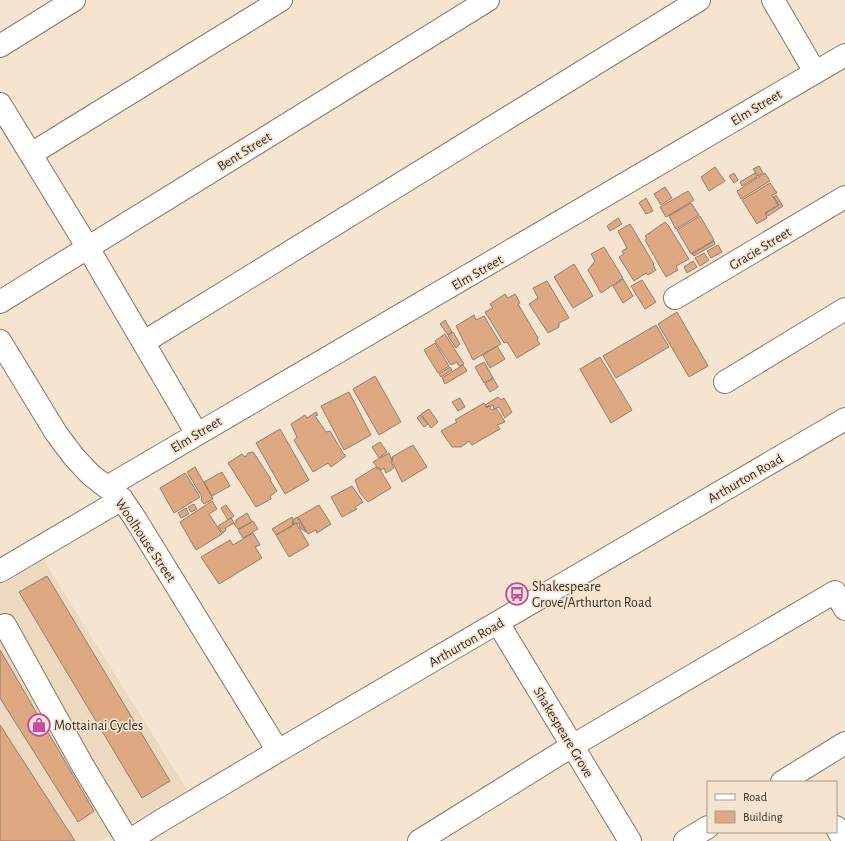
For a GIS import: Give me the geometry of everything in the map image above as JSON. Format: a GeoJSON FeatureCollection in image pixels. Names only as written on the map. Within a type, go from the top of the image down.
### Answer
{"type":"FeatureCollection","features":[{"type":"Feature","properties":{"kind":"street"},"geometry":{"type":"LineString","coordinates":[[0,46],[74,0]]}},
{"type":"Feature","properties":{"kind":"street"},"geometry":{"type":"LineString","coordinates":[[31,154],[281,0]]}},
{"type":"Feature","properties":{"kind":"street","name":"Bent Street"},"geometry":{"type":"LineString","coordinates":[[0,302],[488,0]]}},
{"type":"Feature","properties":{"kind":"street"},"geometry":{"type":"LineString","coordinates":[[144,342],[699,0]]}},
{"type":"Feature","properties":{"kind":"street"},"geometry":{"type":"LineString","coordinates":[[773,0],[815,72]]}},
{"type":"Feature","properties":{"kind":"street","name":"Elm Street"},"geometry":{"type":"LineString","coordinates":[[0,571],[197,434],[845,55]]}},
{"type":"Feature","properties":{"kind":"street"},"geometry":{"type":"LineString","coordinates":[[0,104],[88,248],[197,434]]}},
{"type":"Feature","properties":{"kind":"street","name":"Gracie Street"},"geometry":{"type":"LineString","coordinates":[[675,298],[845,197]]}},
{"type":"Feature","properties":{"kind":"street"},"geometry":{"type":"LineString","coordinates":[[725,382],[845,309]]}},
{"type":"Feature","properties":{"kind":"street","name":"Woolhouse Street"},"geometry":{"type":"LineString","coordinates":[[0,341],[39,407],[70,451],[91,475],[114,493],[136,520],[278,751]]}},
{"type":"Feature","properties":{"kind":"street","name":"Arthurton Road"},"geometry":{"type":"LineString","coordinates":[[128,841],[278,751],[845,419]]}},
{"type":"Feature","properties":{"kind":"street"},"geometry":{"type":"LineString","coordinates":[[418,841],[572,746],[835,592],[845,609]]}},
{"type":"Feature","properties":{"kind":"street","name":"Shakespeare Grove"},"geometry":{"type":"LineString","coordinates":[[498,623],[630,841]]}},
{"type":"Feature","properties":{"kind":"street"},"geometry":{"type":"LineString","coordinates":[[5,625],[83,766],[128,841]]}},
{"type":"Feature","properties":{"kind":"street"},"geometry":{"type":"LineString","coordinates":[[786,781],[805,776],[845,743]]}},
{"type":"Feature","properties":{"kind":"street"},"geometry":{"type":"LineString","coordinates":[[685,841],[707,828]]}},
{"type":"Feature","properties":{"kind":"street"},"geometry":{"type":"LineString","coordinates":[[837,829],[844,841]]}},
{"type":"Feature","properties":{"kind":"shaded area"},"geometry":{"type":"Polygon","coordinates":[[[43,559],[187,790],[100,841],[0,841],[0,575],[5,583],[43,559]]]}},
{"type":"Feature","properties":{"kind":"building"},"geometry":{"type":"Polygon","coordinates":[[[759,166],[763,173],[758,176],[753,169],[759,166]]]}},
{"type":"Feature","properties":{"kind":"building"},"geometry":{"type":"Polygon","coordinates":[[[715,167],[725,181],[709,191],[701,177],[715,167]]]}},
{"type":"Feature","properties":{"kind":"building"},"geometry":{"type":"Polygon","coordinates":[[[734,173],[738,180],[734,183],[729,176],[734,173]]]}},
{"type":"Feature","properties":{"kind":"building"},"geometry":{"type":"Polygon","coordinates":[[[755,173],[757,177],[742,186],[740,182],[755,173]]]}},
{"type":"Feature","properties":{"kind":"building"},"geometry":{"type":"Polygon","coordinates":[[[765,173],[770,181],[741,199],[737,191],[765,173]]]}},
{"type":"Feature","properties":{"kind":"building"},"geometry":{"type":"Polygon","coordinates":[[[770,183],[777,193],[772,195],[778,205],[765,213],[767,218],[757,224],[742,200],[770,183]]]}},
{"type":"Feature","properties":{"kind":"building"},"geometry":{"type":"Polygon","coordinates":[[[665,187],[672,198],[661,205],[654,194],[665,187]]]}},
{"type":"Feature","properties":{"kind":"building"},"geometry":{"type":"Polygon","coordinates":[[[688,191],[694,200],[666,217],[660,207],[688,191]]]}},
{"type":"Feature","properties":{"kind":"building"},"geometry":{"type":"Polygon","coordinates":[[[776,195],[783,206],[768,216],[766,213],[779,205],[774,197],[776,195]]]}},
{"type":"Feature","properties":{"kind":"building"},"geometry":{"type":"Polygon","coordinates":[[[646,198],[653,211],[646,214],[639,203],[646,198]]]}},
{"type":"Feature","properties":{"kind":"building"},"geometry":{"type":"Polygon","coordinates":[[[691,203],[699,215],[676,229],[669,216],[691,203]]]}},
{"type":"Feature","properties":{"kind":"building"},"geometry":{"type":"Polygon","coordinates":[[[700,216],[714,240],[691,254],[677,230],[700,216]]]}},
{"type":"Feature","properties":{"kind":"building"},"geometry":{"type":"Polygon","coordinates":[[[618,218],[622,224],[610,231],[607,226],[618,218]]]}},
{"type":"Feature","properties":{"kind":"building"},"geometry":{"type":"Polygon","coordinates":[[[665,222],[689,259],[676,266],[678,270],[666,277],[645,240],[647,239],[645,236],[665,222]]]}},
{"type":"Feature","properties":{"kind":"building"},"geometry":{"type":"Polygon","coordinates":[[[630,224],[654,264],[653,265],[656,270],[648,275],[646,273],[634,281],[619,257],[624,254],[622,251],[627,248],[618,231],[630,224]]]}},
{"type":"Feature","properties":{"kind":"building"},"geometry":{"type":"Polygon","coordinates":[[[714,241],[715,244],[694,256],[692,254],[714,241]]]}},
{"type":"Feature","properties":{"kind":"building"},"geometry":{"type":"Polygon","coordinates":[[[718,245],[722,252],[711,258],[707,251],[718,245]]]}},
{"type":"Feature","properties":{"kind":"building"},"geometry":{"type":"Polygon","coordinates":[[[604,247],[623,278],[601,293],[588,270],[595,261],[591,254],[604,247]]]}},
{"type":"Feature","properties":{"kind":"building"},"geometry":{"type":"Polygon","coordinates":[[[704,253],[709,260],[700,266],[695,258],[704,253]]]}},
{"type":"Feature","properties":{"kind":"building"},"geometry":{"type":"Polygon","coordinates":[[[693,261],[697,267],[687,273],[684,267],[693,261]]]}},
{"type":"Feature","properties":{"kind":"building"},"geometry":{"type":"Polygon","coordinates":[[[574,264],[593,296],[573,308],[554,277],[574,264]]]}},
{"type":"Feature","properties":{"kind":"building"},"geometry":{"type":"Polygon","coordinates":[[[623,279],[633,296],[623,303],[613,286],[623,279]]]}},
{"type":"Feature","properties":{"kind":"building"},"geometry":{"type":"Polygon","coordinates":[[[642,280],[656,302],[645,309],[631,286],[642,280]]]}},
{"type":"Feature","properties":{"kind":"building"},"geometry":{"type":"Polygon","coordinates":[[[547,281],[569,318],[559,323],[559,327],[548,333],[529,304],[538,298],[533,288],[547,281]]]}},
{"type":"Feature","properties":{"kind":"building"},"geometry":{"type":"Polygon","coordinates":[[[505,294],[508,298],[515,294],[520,303],[518,304],[540,344],[517,358],[507,342],[504,343],[485,312],[493,308],[490,304],[505,294]]]}},
{"type":"Feature","properties":{"kind":"building"},"geometry":{"type":"Polygon","coordinates":[[[677,312],[708,366],[689,377],[658,324],[677,312]]]}},
{"type":"Feature","properties":{"kind":"building"},"geometry":{"type":"Polygon","coordinates":[[[474,315],[476,320],[484,316],[501,344],[473,360],[456,326],[474,315]]]}},
{"type":"Feature","properties":{"kind":"building"},"geometry":{"type":"Polygon","coordinates":[[[445,320],[452,332],[448,335],[440,324],[445,320]]]}},
{"type":"Feature","properties":{"kind":"building"},"geometry":{"type":"Polygon","coordinates":[[[656,325],[669,347],[616,378],[603,356],[656,325]]]}},
{"type":"Feature","properties":{"kind":"building"},"geometry":{"type":"Polygon","coordinates":[[[453,332],[460,344],[456,348],[448,336],[453,332]]]}},
{"type":"Feature","properties":{"kind":"building"},"geometry":{"type":"Polygon","coordinates":[[[445,334],[464,364],[459,366],[457,362],[451,365],[435,341],[445,334]]]}},
{"type":"Feature","properties":{"kind":"building"},"geometry":{"type":"Polygon","coordinates":[[[435,343],[449,366],[438,373],[424,350],[435,343]]]}},
{"type":"Feature","properties":{"kind":"building"},"geometry":{"type":"Polygon","coordinates":[[[497,346],[505,359],[490,368],[483,355],[497,346]]]}},
{"type":"Feature","properties":{"kind":"building"},"geometry":{"type":"Polygon","coordinates":[[[600,357],[632,410],[611,423],[580,369],[600,357]]]}},
{"type":"Feature","properties":{"kind":"building"},"geometry":{"type":"Polygon","coordinates":[[[484,362],[493,378],[484,383],[475,367],[484,362]]]}},
{"type":"Feature","properties":{"kind":"building"},"geometry":{"type":"Polygon","coordinates":[[[463,365],[467,371],[445,384],[442,378],[463,365]]]}},
{"type":"Feature","properties":{"kind":"building"},"geometry":{"type":"Polygon","coordinates":[[[450,367],[452,370],[441,377],[439,374],[450,367]]]}},
{"type":"Feature","properties":{"kind":"building"},"geometry":{"type":"Polygon","coordinates":[[[375,376],[401,422],[379,435],[353,389],[375,376]]]}},
{"type":"Feature","properties":{"kind":"building"},"geometry":{"type":"Polygon","coordinates":[[[493,378],[498,387],[490,392],[485,384],[493,378]]]}},
{"type":"Feature","properties":{"kind":"building"},"geometry":{"type":"Polygon","coordinates":[[[349,392],[371,435],[344,450],[321,406],[349,392]]]}},
{"type":"Feature","properties":{"kind":"building"},"geometry":{"type":"Polygon","coordinates":[[[498,397],[501,400],[504,398],[512,412],[505,418],[499,407],[494,409],[493,405],[490,407],[489,405],[487,407],[485,405],[498,397]]]}},
{"type":"Feature","properties":{"kind":"building"},"geometry":{"type":"Polygon","coordinates":[[[460,398],[465,407],[458,411],[452,402],[460,398]]]}},
{"type":"Feature","properties":{"kind":"building"},"geometry":{"type":"Polygon","coordinates":[[[484,403],[487,408],[489,406],[492,410],[496,408],[505,422],[497,425],[500,429],[472,445],[469,441],[461,447],[452,447],[441,431],[457,422],[455,420],[484,403]]]}},
{"type":"Feature","properties":{"kind":"building"},"geometry":{"type":"Polygon","coordinates":[[[429,409],[438,422],[431,428],[421,414],[429,409]]]}},
{"type":"Feature","properties":{"kind":"building"},"geometry":{"type":"Polygon","coordinates":[[[316,412],[318,415],[315,416],[326,432],[330,431],[346,456],[331,467],[328,463],[313,472],[294,440],[297,437],[291,424],[305,415],[307,418],[316,412]]]}},
{"type":"Feature","properties":{"kind":"building"},"geometry":{"type":"Polygon","coordinates":[[[420,415],[428,424],[424,427],[417,418],[420,415]]]}},
{"type":"Feature","properties":{"kind":"building"},"geometry":{"type":"Polygon","coordinates":[[[280,429],[309,480],[285,494],[256,443],[280,429]]]}},
{"type":"Feature","properties":{"kind":"building"},"geometry":{"type":"Polygon","coordinates":[[[380,442],[387,452],[379,458],[372,447],[380,442]]]}},
{"type":"Feature","properties":{"kind":"building"},"geometry":{"type":"Polygon","coordinates":[[[413,445],[427,467],[402,482],[392,461],[392,457],[413,445]]]}},
{"type":"Feature","properties":{"kind":"building"},"geometry":{"type":"Polygon","coordinates":[[[253,452],[277,491],[270,496],[271,499],[256,507],[228,463],[242,454],[245,457],[248,453],[253,452]]]}},
{"type":"Feature","properties":{"kind":"building"},"geometry":{"type":"Polygon","coordinates":[[[389,453],[394,468],[386,473],[384,468],[381,470],[373,462],[389,453]]]}},
{"type":"Feature","properties":{"kind":"building"},"geometry":{"type":"Polygon","coordinates":[[[195,467],[213,499],[204,504],[201,500],[202,497],[187,472],[195,467]]]}},
{"type":"Feature","properties":{"kind":"building"},"geometry":{"type":"Polygon","coordinates":[[[376,467],[377,469],[379,468],[391,488],[368,502],[360,493],[355,480],[376,467]]]}},
{"type":"Feature","properties":{"kind":"building"},"geometry":{"type":"Polygon","coordinates":[[[222,472],[230,486],[212,496],[204,482],[222,472]]]}},
{"type":"Feature","properties":{"kind":"building"},"geometry":{"type":"Polygon","coordinates":[[[185,473],[200,497],[174,513],[160,488],[185,473]]]}},
{"type":"Feature","properties":{"kind":"building"},"geometry":{"type":"Polygon","coordinates":[[[352,486],[363,502],[355,507],[357,509],[342,517],[331,497],[352,486]]]}},
{"type":"Feature","properties":{"kind":"building"},"geometry":{"type":"Polygon","coordinates":[[[212,501],[217,509],[209,514],[222,534],[196,550],[180,522],[212,501]]]}},
{"type":"Feature","properties":{"kind":"building"},"geometry":{"type":"Polygon","coordinates":[[[194,504],[197,509],[191,512],[188,507],[194,504]]]}},
{"type":"Feature","properties":{"kind":"building"},"geometry":{"type":"Polygon","coordinates":[[[226,505],[234,516],[228,520],[221,508],[226,505]]]}},
{"type":"Feature","properties":{"kind":"building"},"geometry":{"type":"Polygon","coordinates":[[[319,505],[331,524],[317,533],[316,530],[308,534],[298,517],[319,505]]]}},
{"type":"Feature","properties":{"kind":"building"},"geometry":{"type":"Polygon","coordinates":[[[186,508],[189,514],[181,518],[178,513],[186,508]]]}},
{"type":"Feature","properties":{"kind":"building"},"geometry":{"type":"Polygon","coordinates":[[[247,513],[252,522],[238,529],[234,524],[236,523],[236,520],[247,513]]]}},
{"type":"Feature","properties":{"kind":"building"},"geometry":{"type":"Polygon","coordinates":[[[292,517],[292,526],[276,535],[272,529],[292,517]]]}},
{"type":"Feature","properties":{"kind":"building"},"geometry":{"type":"Polygon","coordinates":[[[297,517],[306,532],[300,528],[299,523],[293,525],[294,519],[297,517]]]}},
{"type":"Feature","properties":{"kind":"building"},"geometry":{"type":"Polygon","coordinates":[[[231,518],[234,523],[225,528],[226,530],[223,533],[218,526],[231,518]]]}},
{"type":"Feature","properties":{"kind":"building"},"geometry":{"type":"Polygon","coordinates":[[[253,521],[258,529],[243,538],[238,530],[253,521]]]}},
{"type":"Feature","properties":{"kind":"building"},"geometry":{"type":"Polygon","coordinates":[[[296,523],[309,545],[289,557],[276,535],[296,523]]]}},
{"type":"Feature","properties":{"kind":"building"},"geometry":{"type":"Polygon","coordinates":[[[253,533],[260,545],[255,547],[262,558],[219,584],[201,557],[230,540],[233,545],[253,533]]]}},
{"type":"Feature","properties":{"kind":"building"},"geometry":{"type":"Polygon","coordinates":[[[47,576],[170,781],[142,798],[19,592],[47,576]]]}},
{"type":"Feature","properties":{"kind":"building"},"geometry":{"type":"Polygon","coordinates":[[[0,650],[94,811],[78,822],[0,698],[0,650]]]}},
{"type":"Feature","properties":{"kind":"building"},"geometry":{"type":"Polygon","coordinates":[[[0,725],[75,841],[0,841],[0,725]]]}},
{"type":"Feature","properties":{"kind":"place","name":"Shakespeare Grove/Arthurton Road"},"geometry":{"type":"Point","coordinates":[517,594]}},
{"type":"Feature","properties":{"kind":"place","name":"Mottainai Cycles"},"geometry":{"type":"Point","coordinates":[39,725]}}]}
